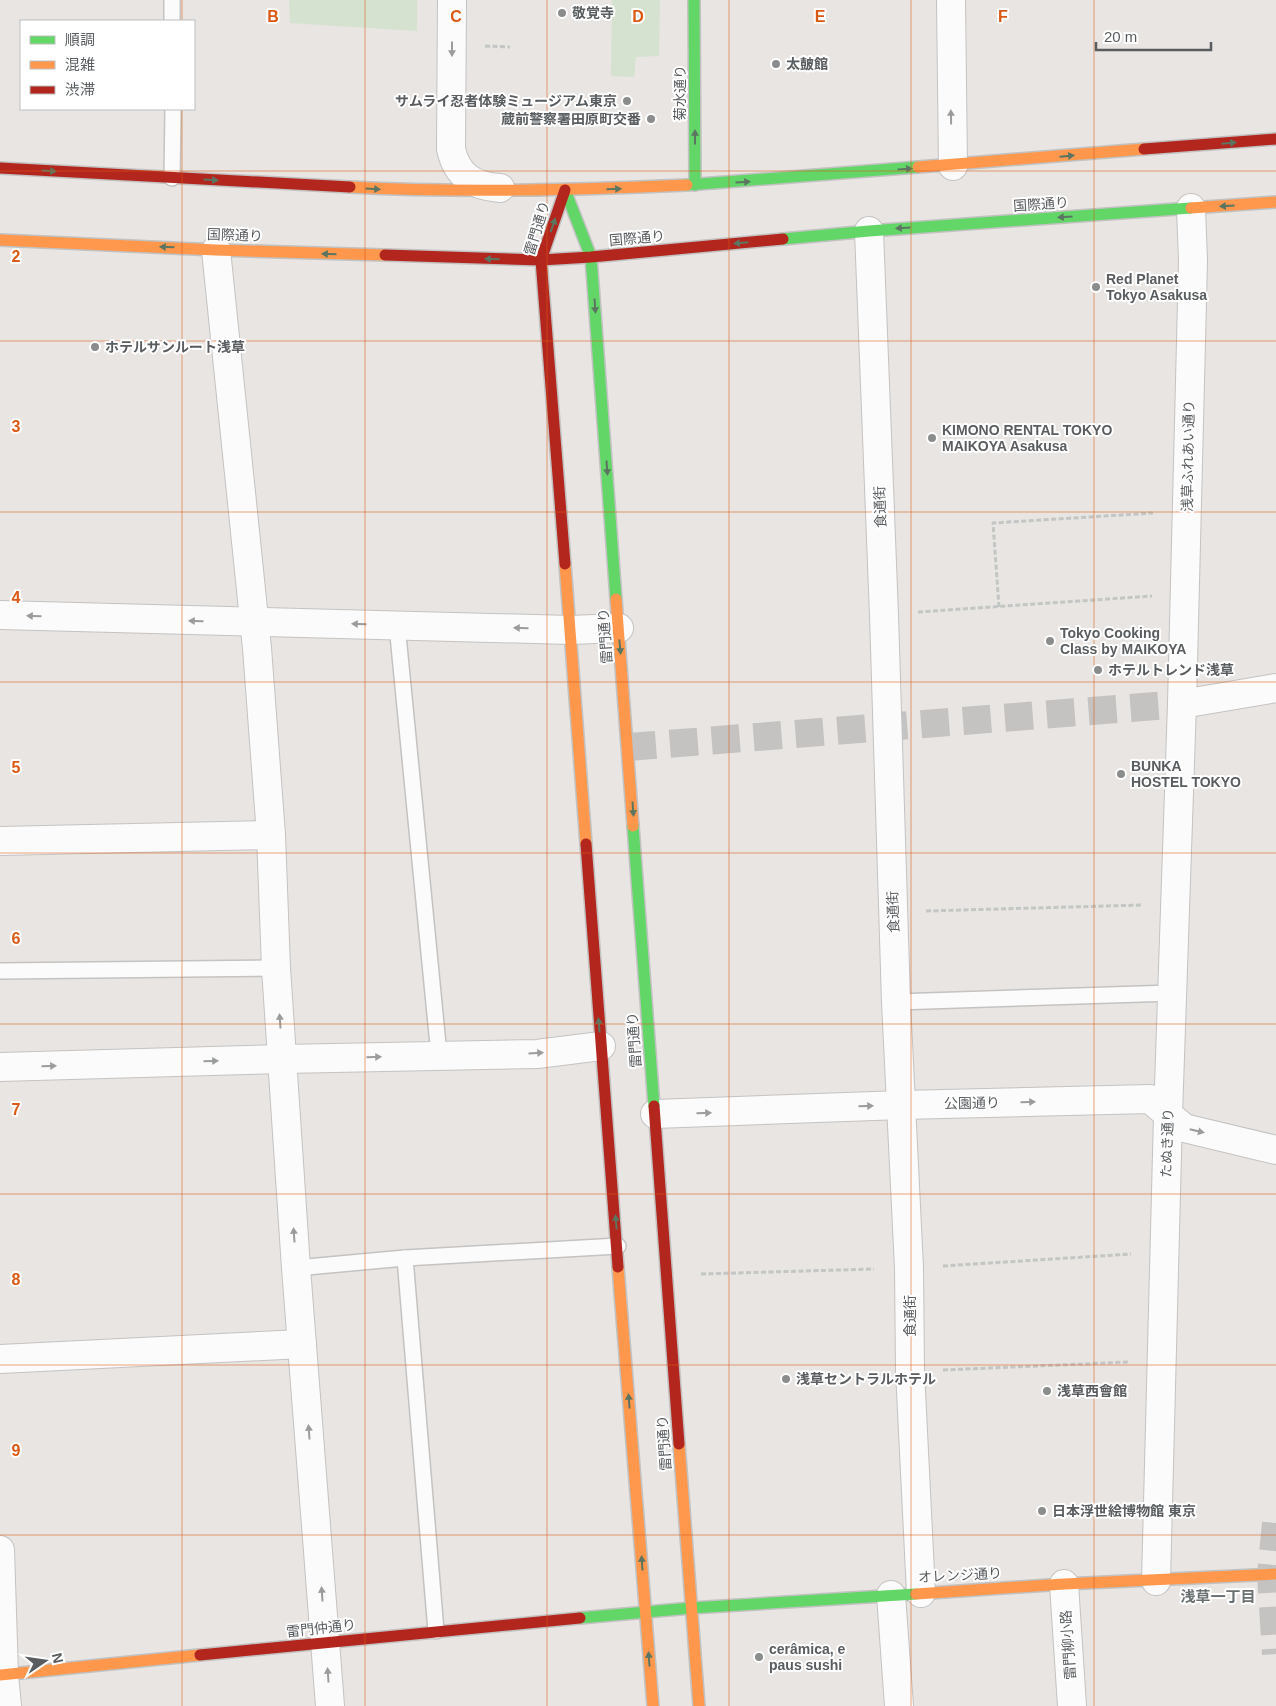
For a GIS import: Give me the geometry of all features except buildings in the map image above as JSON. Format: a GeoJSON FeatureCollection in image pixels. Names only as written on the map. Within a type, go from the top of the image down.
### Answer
{"type":"FeatureCollection","features":[{"type":"Feature","properties":{"kind":"street"},"geometry":{"type":"LineString","coordinates":[[452,0],[451,149],[454,162],[460,172],[470,181],[487,188],[565,190],[695,185],[1276,139]]}},
{"type":"Feature","properties":{"kind":"street","name":"菊水通り"},"geometry":{"type":"LineString","coordinates":[[694,0],[695,185]]}},
{"type":"Feature","properties":{"kind":"street"},"geometry":{"type":"LineString","coordinates":[[951,0],[953,166]]}},
{"type":"Feature","properties":{"kind":"street"},"geometry":{"type":"LineString","coordinates":[[0,168],[404,190],[565,190]]}},
{"type":"Feature","properties":{"kind":"street","name":"雷門通り"},"geometry":{"type":"LineString","coordinates":[[565,190],[591,257],[699,1706]]}},
{"type":"Feature","properties":{"kind":"street","name":"雷門通り"},"geometry":{"type":"LineString","coordinates":[[565,190],[541,260],[653,1706]]}},
{"type":"Feature","properties":{"kind":"street","name":"国際通り"},"geometry":{"type":"LineString","coordinates":[[0,240],[216,250],[541,260],[869,231],[1276,202]]}},
{"type":"Feature","properties":{"kind":"street","name":"浅草ふれあい通り"},"geometry":{"type":"LineString","coordinates":[[1182,704],[1192,261],[1191,208]]}},
{"type":"Feature","properties":{"kind":"street","name":"食通街"},"geometry":{"type":"LineString","coordinates":[[869,231],[884,615],[896,1002],[909,1268],[910,1372],[921,1593]]}},
{"type":"Feature","properties":{"kind":"street"},"geometry":{"type":"LineString","coordinates":[[216,250],[255,622],[271,835],[276,968],[296,1268],[330,1706]]}},
{"type":"Feature","properties":{"kind":"street"},"geometry":{"type":"LineString","coordinates":[[0,615],[570,630],[619,628]]}},
{"type":"Feature","properties":{"kind":"street"},"geometry":{"type":"LineString","coordinates":[[1182,704],[1276,688]]}},
{"type":"Feature","properties":{"kind":"street","name":"たぬき通り"},"geometry":{"type":"LineString","coordinates":[[1156,1581],[1168,1115],[1182,704]]}},
{"type":"Feature","properties":{"kind":"street"},"geometry":{"type":"LineString","coordinates":[[0,841],[271,835]]}},
{"type":"Feature","properties":{"kind":"street"},"geometry":{"type":"LineString","coordinates":[[0,1067],[283,1058],[537,1054],[601,1046]]}},
{"type":"Feature","properties":{"kind":"street","name":"公園通り"},"geometry":{"type":"LineString","coordinates":[[655,1114],[902,1105],[1150,1099],[1184,1128],[1276,1150]]}},
{"type":"Feature","properties":{"kind":"street"},"geometry":{"type":"LineString","coordinates":[[0,1360],[302,1344]]}},
{"type":"Feature","properties":{"kind":"street"},"geometry":{"type":"LineString","coordinates":[[0,1550],[2,1675],[7,1706]]}},
{"type":"Feature","properties":{"kind":"street","name":"オレンジ通り"},"geometry":{"type":"LineString","coordinates":[[645,1612],[1064,1584],[1276,1574]]}},
{"type":"Feature","properties":{"kind":"street","name":"雷門柳小路"},"geometry":{"type":"LineString","coordinates":[[1064,1584],[1072,1706]]}},
{"type":"Feature","properties":{"kind":"street"},"geometry":{"type":"LineString","coordinates":[[891,1595],[899,1706]]}},
{"type":"Feature","properties":{"kind":"street","name":"雷門仲通り"},"geometry":{"type":"LineString","coordinates":[[2,1675],[645,1612]]}},
{"type":"Feature","properties":{"kind":"lane"},"geometry":{"type":"LineString","coordinates":[[172,0],[172,20]]}},
{"type":"Feature","properties":{"kind":"lane"},"geometry":{"type":"LineString","coordinates":[[172,178],[173,110]]}},
{"type":"Feature","properties":{"kind":"lane"},"geometry":{"type":"LineString","coordinates":[[397,625],[439,1055]]}},
{"type":"Feature","properties":{"kind":"lane"},"geometry":{"type":"LineString","coordinates":[[0,971],[276,968]]}},
{"type":"Feature","properties":{"kind":"lane"},"geometry":{"type":"LineString","coordinates":[[896,1002],[1172,993]]}},
{"type":"Feature","properties":{"kind":"lane"},"geometry":{"type":"LineString","coordinates":[[296,1268],[405,1258],[618,1246]]}},
{"type":"Feature","properties":{"kind":"lane"},"geometry":{"type":"LineString","coordinates":[[405,1258],[436,1631]]}},
{"type":"Feature","properties":{"kind":"path"},"geometry":{"type":"LineString","coordinates":[[485,46],[510,47]]}},
{"type":"Feature","properties":{"kind":"path"},"geometry":{"type":"LineString","coordinates":[[999,607],[993,523],[1186,511]]}},
{"type":"Feature","properties":{"kind":"path"},"geometry":{"type":"LineString","coordinates":[[884,615],[1185,594]]}},
{"type":"Feature","properties":{"kind":"path"},"geometry":{"type":"LineString","coordinates":[[893,912],[1175,904]]}},
{"type":"Feature","properties":{"kind":"path"},"geometry":{"type":"LineString","coordinates":[[910,1372],[1162,1360]]}},
{"type":"Feature","properties":{"kind":"green space"},"geometry":{"type":"Polygon","coordinates":[[[289,0],[417,0],[417,31],[290,23],[289,0]]]}},
{"type":"Feature","properties":{"kind":"green space"},"geometry":{"type":"Polygon","coordinates":[[[612,0],[660,0],[659,56],[636,57],[634,77],[611,76],[612,0]]]}},
{"type":"Feature","properties":{"kind":"tunnel"},"geometry":{"type":"LineString","coordinates":[[628,747],[1182,704]]}},
{"type":"Feature","properties":{"kind":"tunnel"},"geometry":{"type":"LineString","coordinates":[[1276,1523],[1271,1575],[1276,1654]]}},
{"type":"Feature","properties":{"kind":"traffic: fast"},"geometry":{"type":"LineString","coordinates":[[694,0],[695,185]]}},
{"type":"Feature","properties":{"kind":"traffic: fast"},"geometry":{"type":"LineString","coordinates":[[687,185],[918,167]]}},
{"type":"Feature","properties":{"kind":"traffic: fast"},"geometry":{"type":"LineString","coordinates":[[565,190],[591,257],[616,599]]}},
{"type":"Feature","properties":{"kind":"traffic: fast"},"geometry":{"type":"LineString","coordinates":[[783,239],[1191,208]]}},
{"type":"Feature","properties":{"kind":"traffic: fast"},"geometry":{"type":"LineString","coordinates":[[633,826],[654,1106]]}},
{"type":"Feature","properties":{"kind":"traffic: fast"},"geometry":{"type":"LineString","coordinates":[[580,1618],[691,1608],[916,1594]]}},
{"type":"Feature","properties":{"kind":"traffic: slow"},"geometry":{"type":"LineString","coordinates":[[918,167],[1144,149]]}},
{"type":"Feature","properties":{"kind":"traffic: slow"},"geometry":{"type":"LineString","coordinates":[[350,187],[518,190],[687,185]]}},
{"type":"Feature","properties":{"kind":"traffic: slow"},"geometry":{"type":"LineString","coordinates":[[1191,208],[1276,202]]}},
{"type":"Feature","properties":{"kind":"traffic: slow"},"geometry":{"type":"LineString","coordinates":[[0,240],[216,250],[385,255]]}},
{"type":"Feature","properties":{"kind":"traffic: slow"},"geometry":{"type":"LineString","coordinates":[[565,564],[586,844]]}},
{"type":"Feature","properties":{"kind":"traffic: slow"},"geometry":{"type":"LineString","coordinates":[[616,599],[633,826]]}},
{"type":"Feature","properties":{"kind":"traffic: slow"},"geometry":{"type":"LineString","coordinates":[[618,1267],[653,1706]]}},
{"type":"Feature","properties":{"kind":"traffic: slow"},"geometry":{"type":"LineString","coordinates":[[679,1444],[699,1706]]}},
{"type":"Feature","properties":{"kind":"traffic: slow"},"geometry":{"type":"LineString","coordinates":[[916,1594],[1064,1584],[1276,1574]]}},
{"type":"Feature","properties":{"kind":"traffic: slow"},"geometry":{"type":"LineString","coordinates":[[0,1675],[200,1655]]}},
{"type":"Feature","properties":{"kind":"traffic: jam"},"geometry":{"type":"LineString","coordinates":[[1144,149],[1276,139]]}},
{"type":"Feature","properties":{"kind":"traffic: jam"},"geometry":{"type":"LineString","coordinates":[[0,168],[350,187]]}},
{"type":"Feature","properties":{"kind":"traffic: jam"},"geometry":{"type":"LineString","coordinates":[[565,190],[541,260],[565,564]]}},
{"type":"Feature","properties":{"kind":"traffic: jam"},"geometry":{"type":"LineString","coordinates":[[385,255],[541,260],[783,239]]}},
{"type":"Feature","properties":{"kind":"traffic: jam"},"geometry":{"type":"LineString","coordinates":[[586,844],[618,1267]]}},
{"type":"Feature","properties":{"kind":"traffic: jam"},"geometry":{"type":"LineString","coordinates":[[654,1106],[679,1444]]}},
{"type":"Feature","properties":{"kind":"traffic: jam"},"geometry":{"type":"LineString","coordinates":[[200,1655],[580,1618]]}},
{"type":"Feature","properties":{"kind":"place","name":"敬覚寺"},"geometry":{"type":"Point","coordinates":[562,13]}},
{"type":"Feature","properties":{"kind":"place","name":"太皷館"},"geometry":{"type":"Point","coordinates":[776,64]}},
{"type":"Feature","properties":{"kind":"place","name":"サムライ忍者体験ミュージアム東京"},"geometry":{"type":"Point","coordinates":[627,101]}},
{"type":"Feature","properties":{"kind":"place","name":"蔵前警察署田原町交番"},"geometry":{"type":"Point","coordinates":[651,119]}},
{"type":"Feature","properties":{"kind":"place","name":"Red Planet Tokyo Asakusa"},"geometry":{"type":"Point","coordinates":[1096,287]}},
{"type":"Feature","properties":{"kind":"place","name":"ホテルサンルート浅草"},"geometry":{"type":"Point","coordinates":[95,347]}},
{"type":"Feature","properties":{"kind":"place","name":"KIMONO RENTAL TOKYO MAIKOYA Asakusa"},"geometry":{"type":"Point","coordinates":[932,438]}},
{"type":"Feature","properties":{"kind":"place","name":"Tokyo Cooking Class by MAIKOYA"},"geometry":{"type":"Point","coordinates":[1050,641]}},
{"type":"Feature","properties":{"kind":"place","name":"ホテルトレンド浅草"},"geometry":{"type":"Point","coordinates":[1098,670]}},
{"type":"Feature","properties":{"kind":"place","name":"BUNKA HOSTEL TOKYO"},"geometry":{"type":"Point","coordinates":[1121,774]}},
{"type":"Feature","properties":{"kind":"place","name":"浅草セントラルホテル"},"geometry":{"type":"Point","coordinates":[786,1379]}},
{"type":"Feature","properties":{"kind":"place","name":"浅草西會館"},"geometry":{"type":"Point","coordinates":[1047,1391]}},
{"type":"Feature","properties":{"kind":"place","name":"日本浮世絵博物館 東京"},"geometry":{"type":"Point","coordinates":[1042,1511]}},
{"type":"Feature","properties":{"kind":"place","name":"cerâmica, e paus sushi"},"geometry":{"type":"Point","coordinates":[759,1657]}},
{"type":"Feature","properties":{"kind":"district","name":"浅草一丁目"},"geometry":{"type":"Point","coordinates":[1218,1596]}}]}
